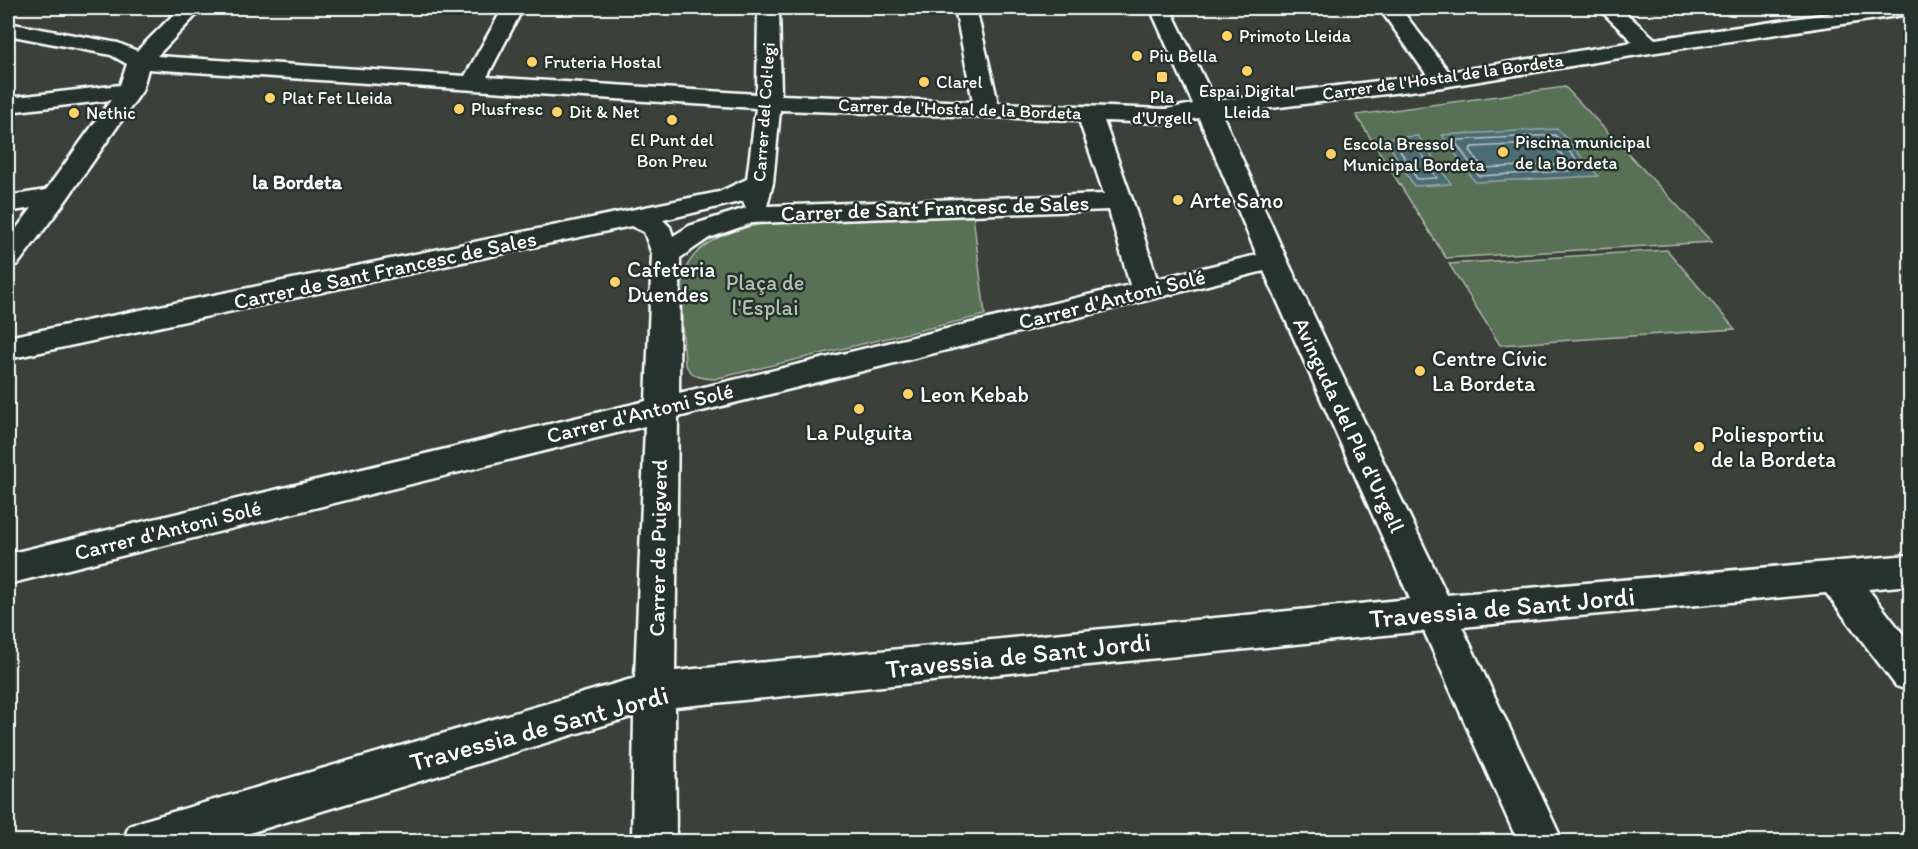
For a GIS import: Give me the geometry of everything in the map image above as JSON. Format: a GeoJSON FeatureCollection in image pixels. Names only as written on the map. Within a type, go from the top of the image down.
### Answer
{"type":"FeatureCollection","features":[{"type":"Feature","properties":{"kind":"street"},"geometry":{"type":"LineString","coordinates":[[8,258],[55,197],[130,91],[139,62],[192,8]]}},
{"type":"Feature","properties":{"kind":"street"},"geometry":{"type":"LineString","coordinates":[[472,84],[513,8]]}},
{"type":"Feature","properties":{"kind":"street","name":"Carrer del Col·legi"},"geometry":{"type":"LineString","coordinates":[[750,214],[758,198],[769,102],[770,8]]}},
{"type":"Feature","properties":{"kind":"street"},"geometry":{"type":"LineString","coordinates":[[966,8],[987,110]]}},
{"type":"Feature","properties":{"kind":"street","name":"Avinguda del Pla d'Urgell"},"geometry":{"type":"LineString","coordinates":[[1160,8],[1273,260],[1541,842]]}},
{"type":"Feature","properties":{"kind":"street"},"geometry":{"type":"LineString","coordinates":[[1389,8],[1443,80]]}},
{"type":"Feature","properties":{"kind":"street"},"geometry":{"type":"LineString","coordinates":[[1608,8],[1650,46]]}},
{"type":"Feature","properties":{"kind":"street","name":"Carrer de l'Hostal de la Bordeta"},"geometry":{"type":"LineString","coordinates":[[8,29],[118,50],[139,62],[769,102],[1166,116],[1235,105],[1443,80],[1650,46],[1910,8]]}},
{"type":"Feature","properties":{"kind":"street"},"geometry":{"type":"LineString","coordinates":[[8,105],[130,91]]}},
{"type":"Feature","properties":{"kind":"street"},"geometry":{"type":"LineString","coordinates":[[1089,114],[1120,201],[1146,291]]}},
{"type":"Feature","properties":{"kind":"street","name":"Carrer de Sant Francesc de Sales"},"geometry":{"type":"LineString","coordinates":[[8,348],[728,198],[760,183]]}},
{"type":"Feature","properties":{"kind":"street"},"geometry":{"type":"LineString","coordinates":[[8,204],[55,197]]}},
{"type":"Feature","properties":{"kind":"street","name":"Carrer de Sant Francesc de Sales"},"geometry":{"type":"LineString","coordinates":[[750,214],[1120,201]]}},
{"type":"Feature","properties":{"kind":"street"},"geometry":{"type":"LineString","coordinates":[[666,254],[699,232],[750,214]]}},
{"type":"Feature","properties":{"kind":"street","name":"Carrer de Puigverd"},"geometry":{"type":"LineString","coordinates":[[634,218],[656,227],[666,254],[655,691],[654,842]]}},
{"type":"Feature","properties":{"kind":"street","name":"Carrer d'Antoni Solé"},"geometry":{"type":"LineString","coordinates":[[8,569],[1273,260]]}},
{"type":"Feature","properties":{"kind":"street","name":"Travessia de Sant Jordi"},"geometry":{"type":"LineString","coordinates":[[145,842],[655,691],[1437,613],[1911,570]]}},
{"type":"Feature","properties":{"kind":"street"},"geometry":{"type":"LineString","coordinates":[[1836,576],[1911,673]]}},
{"type":"Feature","properties":{"kind":"green space","name":"Piscina municipal de la Bordeta"},"geometry":{"type":"Polygon","coordinates":[[[1565,87],[1712,242],[1446,258],[1356,115],[1565,87]]]}},
{"type":"Feature","properties":{"kind":"green space","name":"Plaça de l'Esplai"},"geometry":{"type":"Polygon","coordinates":[[[973,215],[985,315],[714,379],[697,376],[685,364],[683,280],[693,257],[713,241],[737,230],[762,224],[973,215]]]}},
{"type":"Feature","properties":{"kind":"green space"},"geometry":{"type":"Polygon","coordinates":[[[1667,250],[1735,329],[1500,345],[1449,264],[1667,250]]]}},
{"type":"Feature","properties":{"kind":"water"},"geometry":{"type":"Polygon","coordinates":[[[1558,129],[1598,176],[1475,182],[1442,135],[1558,129]]]}},
{"type":"Feature","properties":{"kind":"water"},"geometry":{"type":"Polygon","coordinates":[[[1418,136],[1451,184],[1414,186],[1385,138],[1418,136]]]}},
{"type":"Feature","properties":{"kind":"place","name":"Primoto Lleida"},"geometry":{"type":"Point","coordinates":[1227,36]}},
{"type":"Feature","properties":{"kind":"place","name":"Piu Bella"},"geometry":{"type":"Point","coordinates":[1137,56]}},
{"type":"Feature","properties":{"kind":"place","name":"Fruteria Hostal"},"geometry":{"type":"Point","coordinates":[532,62]}},
{"type":"Feature","properties":{"kind":"place","name":"Espai Digital Lleida"},"geometry":{"type":"Point","coordinates":[1247,71]}},
{"type":"Feature","properties":{"kind":"place","name":"Pla d'Urgell"},"geometry":{"type":"Point","coordinates":[1162,77]}},
{"type":"Feature","properties":{"kind":"place","name":"Clarel"},"geometry":{"type":"Point","coordinates":[924,82]}},
{"type":"Feature","properties":{"kind":"place","name":"Plat Fet Lleida"},"geometry":{"type":"Point","coordinates":[270,98]}},
{"type":"Feature","properties":{"kind":"place","name":"Plusfresc"},"geometry":{"type":"Point","coordinates":[459,109]}},
{"type":"Feature","properties":{"kind":"place","name":"Dit & Net"},"geometry":{"type":"Point","coordinates":[557,112]}},
{"type":"Feature","properties":{"kind":"place","name":"Nethic"},"geometry":{"type":"Point","coordinates":[74,113]}},
{"type":"Feature","properties":{"kind":"place","name":"El Punt del Bon Preu"},"geometry":{"type":"Point","coordinates":[672,120]}},
{"type":"Feature","properties":{"kind":"place","name":"Piscina municipal de la Bordeta"},"geometry":{"type":"Point","coordinates":[1503,152]}},
{"type":"Feature","properties":{"kind":"place","name":"Escola Bressol Municipal Bordeta"},"geometry":{"type":"Point","coordinates":[1331,154]}},
{"type":"Feature","properties":{"kind":"place","name":"Arte Sano"},"geometry":{"type":"Point","coordinates":[1178,200]}},
{"type":"Feature","properties":{"kind":"place","name":"Cafeteria Duendes"},"geometry":{"type":"Point","coordinates":[615,282]}},
{"type":"Feature","properties":{"kind":"place","name":"Centre Cívic La Bordeta"},"geometry":{"type":"Point","coordinates":[1420,371]}},
{"type":"Feature","properties":{"kind":"place","name":"Leon Kebab"},"geometry":{"type":"Point","coordinates":[908,394]}},
{"type":"Feature","properties":{"kind":"place","name":"La Pulguita"},"geometry":{"type":"Point","coordinates":[859,409]}},
{"type":"Feature","properties":{"kind":"place","name":"Poliesportiu de la Bordeta"},"geometry":{"type":"Point","coordinates":[1699,447]}},
{"type":"Feature","properties":{"kind":"district","name":"la Bordeta"},"geometry":{"type":"Point","coordinates":[297,182]}}]}
